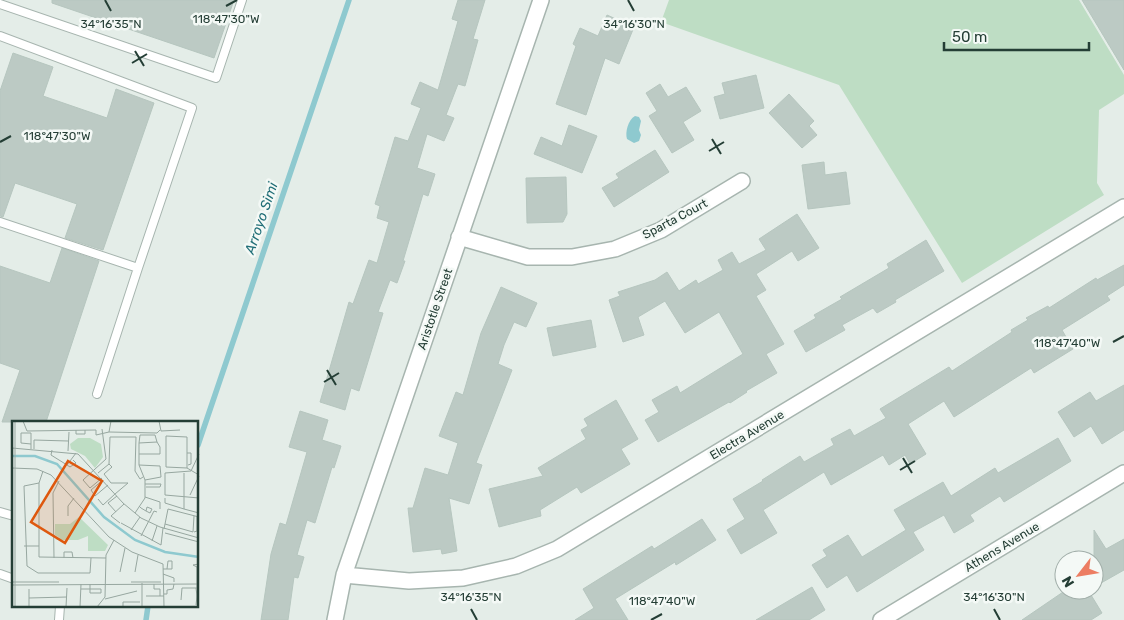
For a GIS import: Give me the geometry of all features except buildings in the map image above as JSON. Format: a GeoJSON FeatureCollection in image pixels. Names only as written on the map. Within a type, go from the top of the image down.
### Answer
{"type":"FeatureCollection","features":[{"type":"Feature","properties":{"kind":"street","name":"Aristotle Street"},"geometry":{"type":"LineString","coordinates":[[335,620],[344,575],[541,0]]}},
{"type":"Feature","properties":{"kind":"street","name":"Sparta Court"},"geometry":{"type":"LineString","coordinates":[[459,237],[528,257],[572,257],[615,249],[661,230],[742,181]]}},
{"type":"Feature","properties":{"kind":"street","name":"Electra Avenue"},"geometry":{"type":"LineString","coordinates":[[344,575],[409,581],[463,578],[516,566],[557,549],[1124,207]]}},
{"type":"Feature","properties":{"kind":"street","name":"Athens Avenue"},"geometry":{"type":"LineString","coordinates":[[881,620],[1124,473]]}},
{"type":"Feature","properties":{"kind":"lane"},"geometry":{"type":"LineString","coordinates":[[0,4],[216,78],[242,0]]}},
{"type":"Feature","properties":{"kind":"lane"},"geometry":{"type":"LineString","coordinates":[[0,36],[192,108],[97,394]]}},
{"type":"Feature","properties":{"kind":"lane"},"geometry":{"type":"LineString","coordinates":[[0,222],[138,268]]}},
{"type":"Feature","properties":{"kind":"lane"},"geometry":{"type":"LineString","coordinates":[[0,574],[12,578]]}},
{"type":"Feature","properties":{"kind":"green space"},"geometry":{"type":"Polygon","coordinates":[[[669,0],[1079,0],[1124,75],[1124,94],[1099,110],[1097,183],[1104,195],[962,283],[839,85],[661,22],[669,0]]]}},
{"type":"Feature","properties":{"kind":"water"},"geometry":{"type":"Polygon","coordinates":[[[635,116],[639,117],[641,121],[639,130],[641,135],[639,141],[634,143],[627,139],[626,133],[629,123],[635,116]]]}},
{"type":"Feature","properties":{"kind":"waterway","name":"Arroyo Simi"},"geometry":{"type":"LineString","coordinates":[[199,442],[349,0]]}},
{"type":"Feature","properties":{"kind":"waterway","name":"Arroyo Simi"},"geometry":{"type":"LineString","coordinates":[[146,620],[148,608]]}}]}
